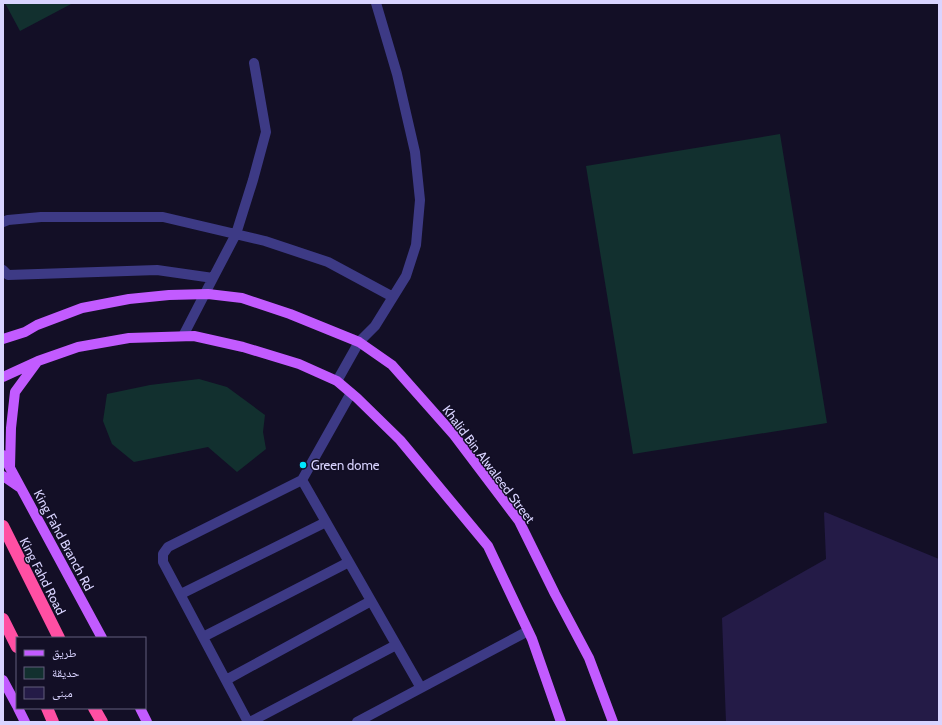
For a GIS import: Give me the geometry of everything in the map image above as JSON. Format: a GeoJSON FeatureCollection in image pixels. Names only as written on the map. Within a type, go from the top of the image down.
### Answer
{"type":"FeatureCollection","features":[{"type":"Feature","properties":{"kind":"highway","name":"King Fahd Road"},"geometry":{"type":"LineString","coordinates":[[3,526],[58,637]]}},
{"type":"Feature","properties":{"kind":"highway"},"geometry":{"type":"LineString","coordinates":[[3,619],[16,645]]}},
{"type":"Feature","properties":{"kind":"highway"},"geometry":{"type":"LineString","coordinates":[[46,709],[53,722]]}},
{"type":"Feature","properties":{"kind":"highway"},"geometry":{"type":"LineString","coordinates":[[95,709],[102,722]]}},
{"type":"Feature","properties":{"kind":"main road","name":"Khalid Bin Alwaleed Street"},"geometry":{"type":"LineString","coordinates":[[3,339],[25,332],[37,325],[82,308],[129,300],[205,294],[242,298],[290,314],[359,342],[392,365],[454,435],[519,521],[589,658],[613,722]]}},
{"type":"Feature","properties":{"kind":"main road"},"geometry":{"type":"LineString","coordinates":[[3,333],[25,332]]}},
{"type":"Feature","properties":{"kind":"main road"},"geometry":{"type":"LineString","coordinates":[[3,377],[38,361],[78,347],[130,338],[194,336],[243,347],[299,364],[336,382],[351,393],[400,440],[488,546],[532,639],[561,722]]}},
{"type":"Feature","properties":{"kind":"main road"},"geometry":{"type":"LineString","coordinates":[[10,467],[11,428],[15,392],[38,361]]}},
{"type":"Feature","properties":{"kind":"main road","name":"King Fahd Branch Rd"},"geometry":{"type":"LineString","coordinates":[[3,455],[101,637]]}},
{"type":"Feature","properties":{"kind":"main road"},"geometry":{"type":"LineString","coordinates":[[3,476],[21,488]]}},
{"type":"Feature","properties":{"kind":"main road"},"geometry":{"type":"LineString","coordinates":[[3,680],[16,703]]}},
{"type":"Feature","properties":{"kind":"main road"},"geometry":{"type":"LineString","coordinates":[[19,709],[25,722]]}},
{"type":"Feature","properties":{"kind":"main road"},"geometry":{"type":"LineString","coordinates":[[140,709],[147,722]]}},
{"type":"Feature","properties":{"kind":"street"},"geometry":{"type":"LineString","coordinates":[[336,382],[359,342],[375,326],[406,276],[416,245],[420,200],[414,144],[397,74],[376,3]]}},
{"type":"Feature","properties":{"kind":"street"},"geometry":{"type":"LineString","coordinates":[[183,336],[236,234],[266,132],[254,63]]}},
{"type":"Feature","properties":{"kind":"street"},"geometry":{"type":"LineString","coordinates":[[3,222],[8,220],[41,217],[163,217],[265,241],[328,262],[393,297]]}},
{"type":"Feature","properties":{"kind":"street"},"geometry":{"type":"LineString","coordinates":[[3,270],[8,275],[157,270],[213,278]]}},
{"type":"Feature","properties":{"kind":"street"},"geometry":{"type":"LineString","coordinates":[[351,393],[302,480],[168,547],[163,554],[163,562],[249,722],[396,645]]}},
{"type":"Feature","properties":{"kind":"street"},"geometry":{"type":"LineString","coordinates":[[302,480],[421,688]]}},
{"type":"Feature","properties":{"kind":"street"},"geometry":{"type":"LineString","coordinates":[[181,594],[326,522]]}},
{"type":"Feature","properties":{"kind":"street"},"geometry":{"type":"LineString","coordinates":[[203,637],[349,562]]}},
{"type":"Feature","properties":{"kind":"street"},"geometry":{"type":"LineString","coordinates":[[226,680],[371,601]]}},
{"type":"Feature","properties":{"kind":"street"},"geometry":{"type":"LineString","coordinates":[[357,722],[528,631]]}},
{"type":"Feature","properties":{"kind":"green space"},"geometry":{"type":"Polygon","coordinates":[[[5,3],[73,3],[20,31],[5,3]]]}},
{"type":"Feature","properties":{"kind":"green space"},"geometry":{"type":"Polygon","coordinates":[[[780,134],[827,423],[633,454],[586,166],[780,134]]]}},
{"type":"Feature","properties":{"kind":"green space"},"geometry":{"type":"Polygon","coordinates":[[[199,379],[227,387],[265,415],[263,432],[266,449],[237,472],[208,447],[134,462],[112,444],[103,421],[107,394],[150,385],[199,379]]]}},
{"type":"Feature","properties":{"kind":"building"},"geometry":{"type":"Polygon","coordinates":[[[825,512],[939,559],[939,722],[726,722],[722,618],[826,559],[825,512]]]}},
{"type":"Feature","properties":{"kind":"place","name":"Green dome"},"geometry":{"type":"Point","coordinates":[303,465]}}]}
